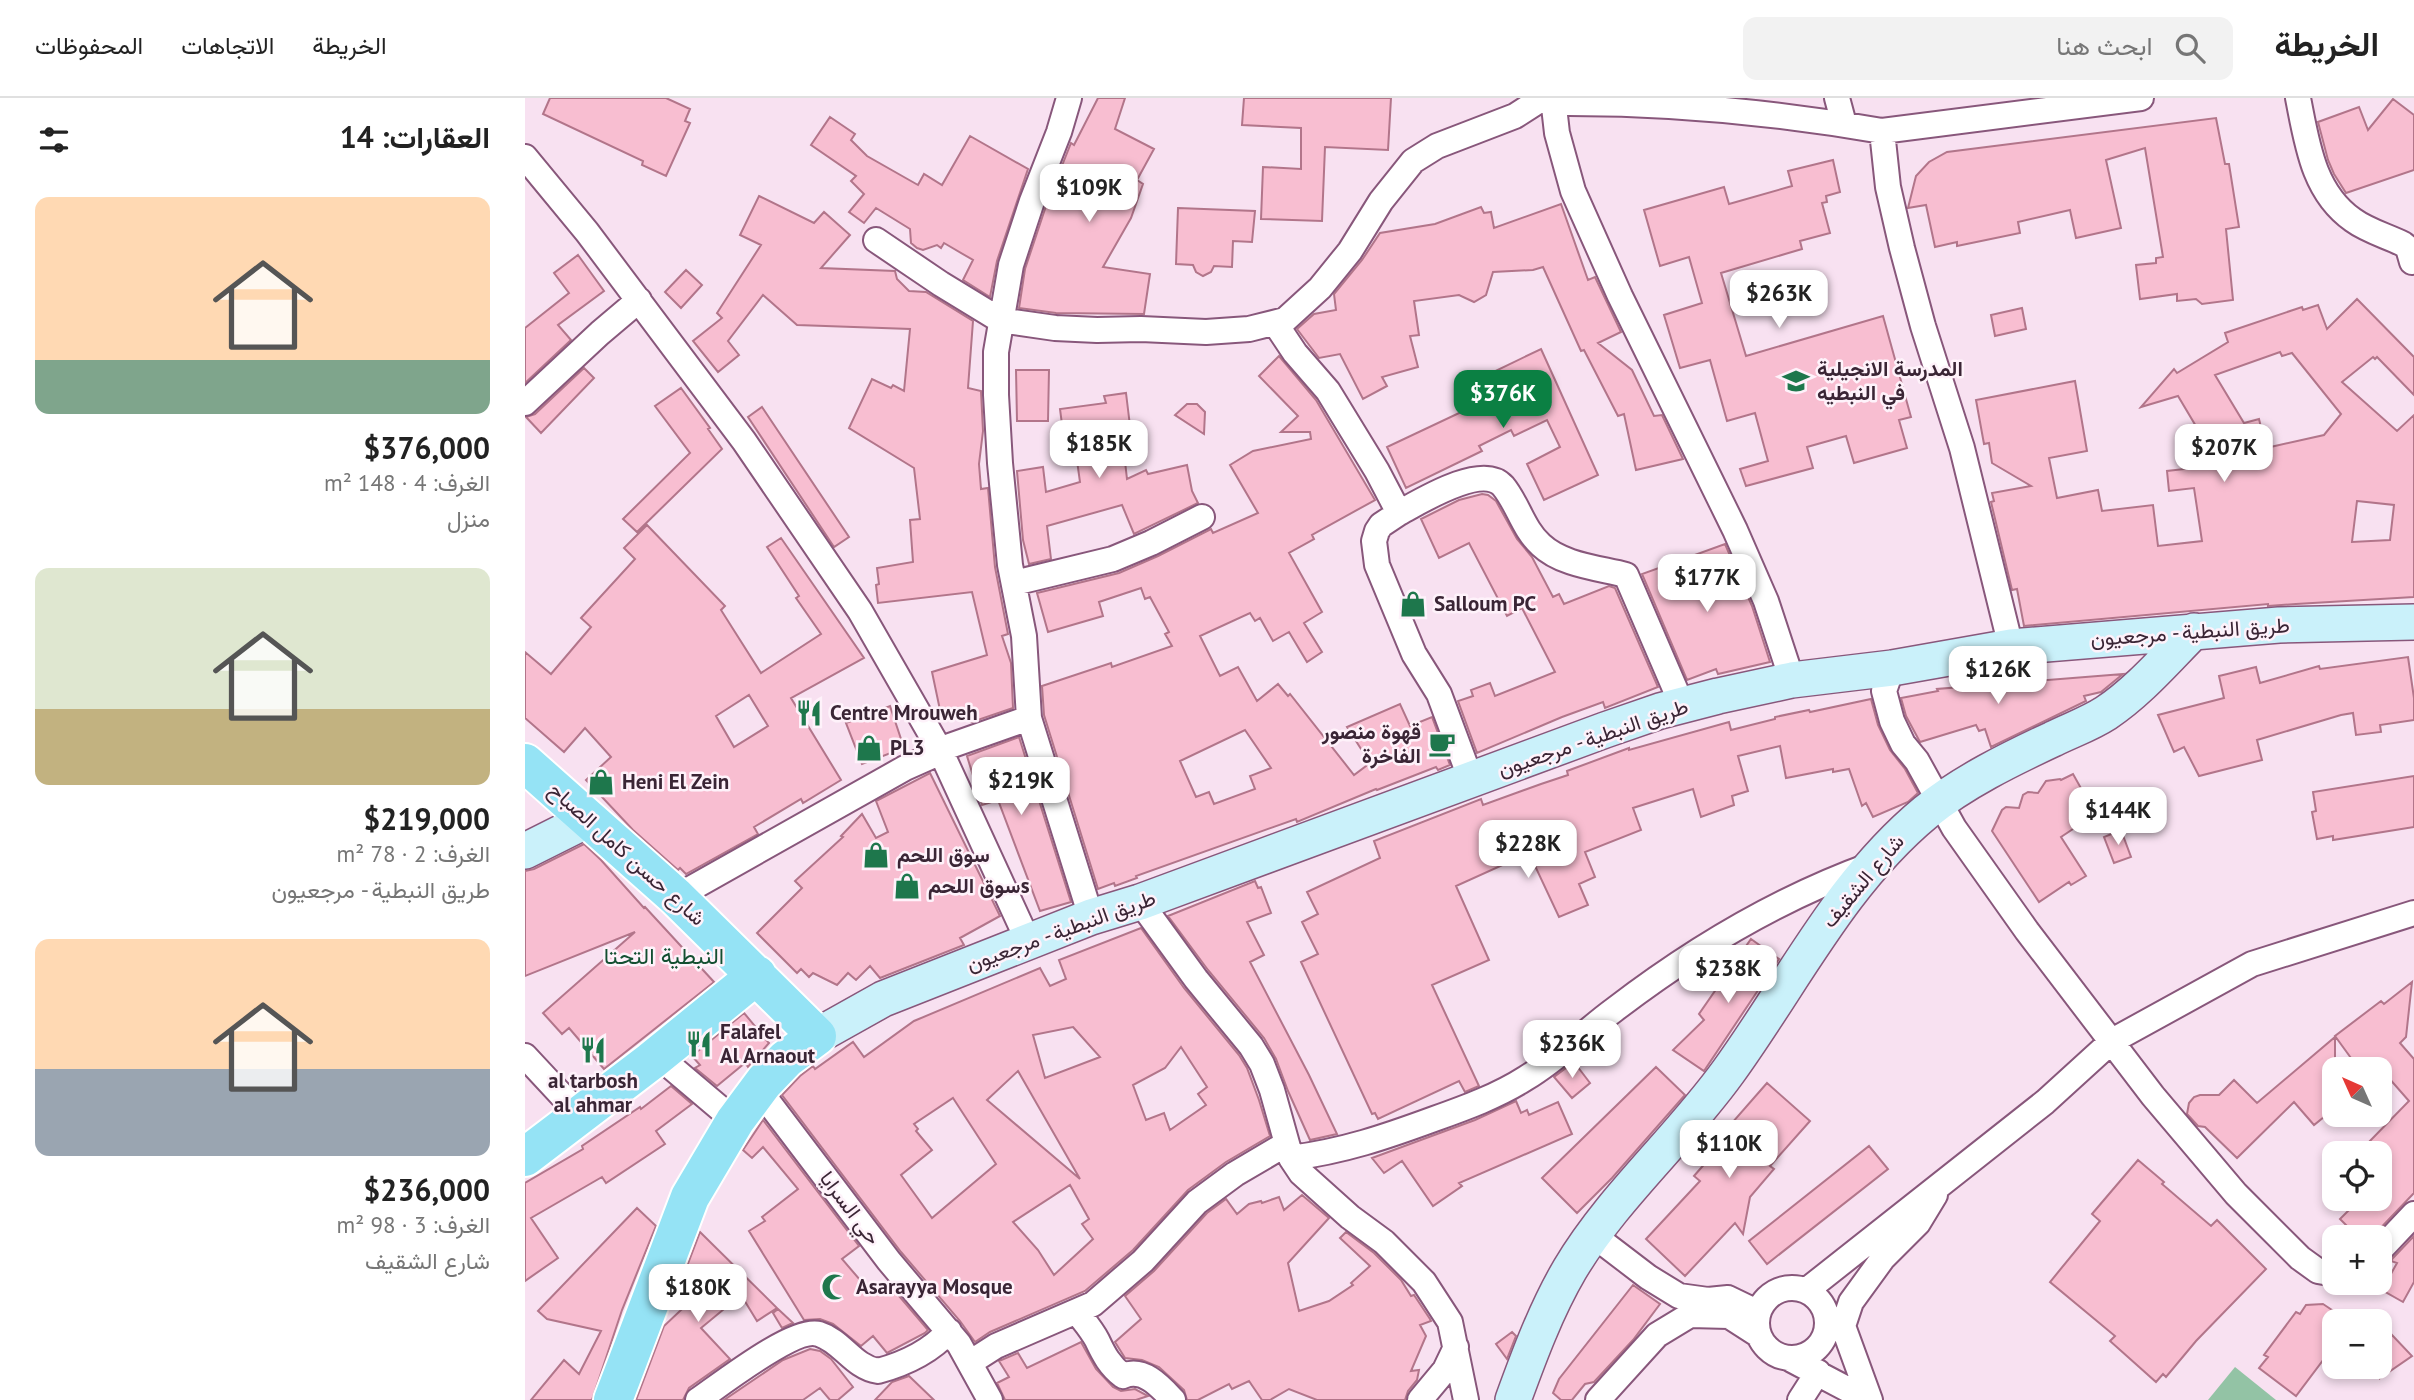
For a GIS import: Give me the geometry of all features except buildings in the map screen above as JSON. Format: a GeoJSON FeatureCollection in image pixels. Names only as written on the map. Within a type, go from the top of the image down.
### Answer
{"type":"FeatureCollection","features":[{"type":"Feature","properties":{"kind":"main road","name":"طريق النبطية - مرجعيون"},"geometry":{"type":"LineString","coordinates":[[817,1035],[883,999],[1091,916],[1140,902],[1605,730],[1682,705],[1792,680],[1892,668],[2011,647],[2279,625],[2414,622]]}},
{"type":"Feature","properties":{"kind":"main road","name":"شارع الشقيف"},"geometry":{"type":"LineString","coordinates":[[1513,1400],[1529,1357],[1564,1281],[1593,1235],[1692,1119],[1760,1025],[1830,917],[1902,834],[1939,802],[2022,754],[2106,713],[2156,671],[2195,631]]}},
{"type":"Feature","properties":{"kind":"main road","name":"شارع حسن كامل الصباح"},"geometry":{"type":"LineString","coordinates":[[525,763],[676,897],[817,1035]]}},
{"type":"Feature","properties":{"kind":"main road"},"geometry":{"type":"LineString","coordinates":[[525,851],[589,819]]}},
{"type":"Feature","properties":{"kind":"main road"},"geometry":{"type":"LineString","coordinates":[[525,1157],[757,975]]}},
{"type":"Feature","properties":{"kind":"main road"},"geometry":{"type":"LineString","coordinates":[[613,1400],[690,1197],[735,1121],[764,1082],[786,1059],[817,1035]]}},
{"type":"Feature","properties":{"kind":"street"},"geometry":{"type":"LineString","coordinates":[[1069,98],[1011,265],[996,352],[1002,489],[1024,636],[1030,718],[1091,916]]}},
{"type":"Feature","properties":{"kind":"street"},"geometry":{"type":"LineString","coordinates":[[1837,98],[1844,124]]}},
{"type":"Feature","properties":{"kind":"street"},"geometry":{"type":"LineString","coordinates":[[876,240],[1000,320],[1055,328],[1206,332],[1249,329],[1285,320],[1320,288],[1350,251],[1381,201],[1413,161],[1437,146],[1514,116],[1546,100],[1682,107],[1844,124],[1882,131],[1959,110],[2051,108],[2141,98]]}},
{"type":"Feature","properties":{"kind":"street"},"geometry":{"type":"LineString","coordinates":[[2298,98],[2314,167],[2330,200],[2354,221],[2403,244],[2408,248],[2412,262]]}},
{"type":"Feature","properties":{"kind":"street"},"geometry":{"type":"LineString","coordinates":[[1546,100],[1573,191],[1620,296],[1735,530],[1766,601],[1792,680]]}},
{"type":"Feature","properties":{"kind":"street"},"geometry":{"type":"LineString","coordinates":[[1882,131],[1888,187],[1902,248],[1923,326],[1962,448],[2011,647]]}},
{"type":"Feature","properties":{"kind":"street"},"geometry":{"type":"LineString","coordinates":[[525,157],[639,300],[744,441],[860,611],[941,751],[1028,941]]}},
{"type":"Feature","properties":{"kind":"street"},"geometry":{"type":"LineString","coordinates":[[525,403],[600,332],[639,300]]}},
{"type":"Feature","properties":{"kind":"street"},"geometry":{"type":"LineString","coordinates":[[1275,323],[1295,353],[1328,391],[1377,471],[1399,513]]}},
{"type":"Feature","properties":{"kind":"street"},"geometry":{"type":"LineString","coordinates":[[1471,780],[1439,694],[1414,654],[1377,565],[1374,541],[1381,525],[1453,486],[1489,477],[1503,486],[1529,532],[1542,546],[1561,558],[1626,575],[1682,705]]}},
{"type":"Feature","properties":{"kind":"street"},"geometry":{"type":"LineString","coordinates":[[1014,583],[1113,559],[1202,517]]}},
{"type":"Feature","properties":{"kind":"street"},"geometry":{"type":"LineString","coordinates":[[1892,668],[1884,691],[1892,721],[1903,744],[1917,761],[1954,828],[2019,920],[2153,1096],[2261,1220],[2300,1258],[2322,1272]]}},
{"type":"Feature","properties":{"kind":"street"},"geometry":{"type":"LineString","coordinates":[[676,897],[944,748],[1030,718]]}},
{"type":"Feature","properties":{"kind":"street"},"geometry":{"type":"LineString","coordinates":[[971,1362],[996,1346],[1093,1304],[1127,1276],[1197,1202],[1218,1185],[1289,1151],[1321,1154],[1376,1141],[1516,1084],[1553,1060],[1616,1008],[1734,929],[1851,872],[1877,863]]}},
{"type":"Feature","properties":{"kind":"street"},"geometry":{"type":"LineString","coordinates":[[1140,902],[1262,1064],[1289,1151],[1301,1173],[1350,1217],[1384,1242],[1424,1282],[1450,1322],[1466,1400]]}},
{"type":"Feature","properties":{"kind":"street"},"geometry":{"type":"LineString","coordinates":[[1807,1290],[2045,1102],[2112,1041],[2252,964],[2414,913]]}},
{"type":"Feature","properties":{"kind":"street"},"geometry":{"type":"LineString","coordinates":[[657,1055],[735,1121]]}},
{"type":"Feature","properties":{"kind":"street"},"geometry":{"type":"LineString","coordinates":[[525,1056],[580,1115]]}},
{"type":"Feature","properties":{"kind":"street","name":"حي السرايا"},"geometry":{"type":"LineString","coordinates":[[764,1082],[766,1099],[889,1261],[949,1331],[971,1362],[991,1400]]}},
{"type":"Feature","properties":{"kind":"street"},"geometry":{"type":"LineString","coordinates":[[1791,1360],[1813,1353],[1883,1258],[1918,1223],[1942,1183]]}},
{"type":"Feature","properties":{"kind":"street"},"geometry":{"type":"LineString","coordinates":[[2392,1237],[2414,1214]]}},
{"type":"Feature","properties":{"kind":"street"},"geometry":{"type":"LineString","coordinates":[[1593,1235],[1648,1278],[1679,1296],[1708,1300],[1728,1298],[1757,1323],[1770,1353],[1818,1372],[1869,1400]]}},
{"type":"Feature","properties":{"kind":"street"},"geometry":{"type":"LineString","coordinates":[[1757,1323],[1771,1294],[1793,1287],[1807,1290],[1827,1312],[1835,1326],[1869,1400]]}},
{"type":"Feature","properties":{"kind":"street"},"geometry":{"type":"LineString","coordinates":[[1077,1312],[1097,1340],[1101,1354],[1114,1369],[1123,1376],[1131,1372],[1147,1377],[1173,1400]]}},
{"type":"Feature","properties":{"kind":"street"},"geometry":{"type":"LineString","coordinates":[[1598,1400],[1657,1335],[1690,1315],[1729,1316],[1757,1323]]}},
{"type":"Feature","properties":{"kind":"street"},"geometry":{"type":"LineString","coordinates":[[698,1400],[754,1361],[805,1334],[820,1334],[860,1364],[878,1371],[907,1361],[942,1339],[949,1331]]}},
{"type":"Feature","properties":{"kind":"street"},"geometry":{"type":"LineString","coordinates":[[1420,1400],[1445,1370],[1456,1347]]}},
{"type":"Feature","properties":{"kind":"street"},"geometry":{"type":"LineString","coordinates":[[1800,1400],[1818,1372]]}},
{"type":"Feature","properties":{"kind":"green space"},"geometry":{"type":"Polygon","coordinates":[[[2235,1367],[2276,1400],[2208,1400],[2235,1367]]]}},
{"type":"Feature","properties":{"kind":"place","name":"المدرسة الانجيلية في النبطيه"},"geometry":{"type":"Point","coordinates":[1796,381]}},
{"type":"Feature","properties":{"kind":"place","name":"Salloum PC"},"geometry":{"type":"Point","coordinates":[1413,604]}},
{"type":"Feature","properties":{"kind":"place","name":"Centre Mrouweh"},"geometry":{"type":"Point","coordinates":[809,713]}},
{"type":"Feature","properties":{"kind":"place","name":"قهوة منصور الفاخرة"},"geometry":{"type":"Point","coordinates":[1442,744]}},
{"type":"Feature","properties":{"kind":"place","name":"PL3"},"geometry":{"type":"Point","coordinates":[869,748]}},
{"type":"Feature","properties":{"kind":"place","name":"Heni El Zein"},"geometry":{"type":"Point","coordinates":[601,782]}},
{"type":"Feature","properties":{"kind":"place","name":"سوق اللحم"},"geometry":{"type":"Point","coordinates":[876,855]}},
{"type":"Feature","properties":{"kind":"place","name":"سوق اللحمs"},"geometry":{"type":"Point","coordinates":[907,886]}},
{"type":"Feature","properties":{"kind":"place","name":"Falafel Al Arnaout"},"geometry":{"type":"Point","coordinates":[699,1044]}},
{"type":"Feature","properties":{"kind":"place","name":"al tarbosh al ahmar"},"geometry":{"type":"Point","coordinates":[593,1050]}},
{"type":"Feature","properties":{"kind":"place","name":"Asarayya Mosque"},"geometry":{"type":"Point","coordinates":[835,1287]}},
{"type":"Feature","properties":{"kind":"district","name":"النبطية التحتا"},"geometry":{"type":"Point","coordinates":[664,956]}}]}
